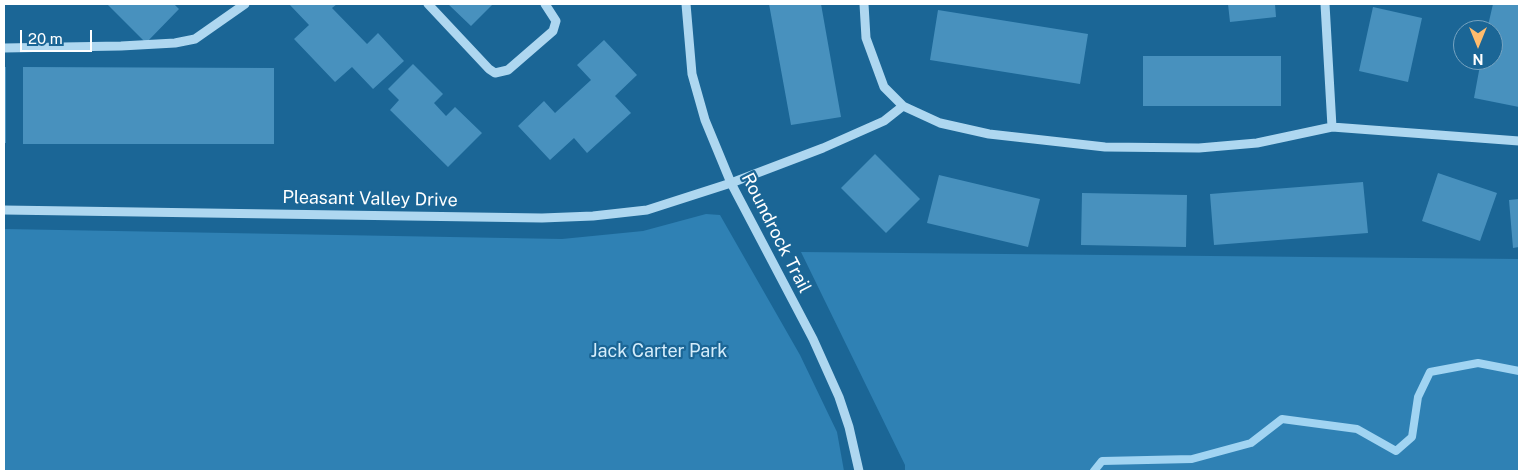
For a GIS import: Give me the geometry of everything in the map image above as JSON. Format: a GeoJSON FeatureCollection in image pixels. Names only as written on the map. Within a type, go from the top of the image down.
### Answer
{"type":"FeatureCollection","features":[{"type":"Feature","properties":{"kind":"street"},"geometry":{"type":"LineString","coordinates":[[428,4],[489,69],[495,73],[508,70],[553,31],[556,21],[545,4]]}},
{"type":"Feature","properties":{"kind":"street","name":"Roundrock Trail"},"geometry":{"type":"LineString","coordinates":[[686,4],[692,74],[705,120],[731,183],[813,339],[839,397],[850,427],[859,471]]}},
{"type":"Feature","properties":{"kind":"street"},"geometry":{"type":"LineString","coordinates":[[864,4],[866,38],[884,87],[903,106],[940,123],[989,134],[1105,147],[1199,148],[1257,143],[1332,127],[1519,141]]}},
{"type":"Feature","properties":{"kind":"street"},"geometry":{"type":"LineString","coordinates":[[1325,4],[1332,127]]}},
{"type":"Feature","properties":{"kind":"street"},"geometry":{"type":"LineString","coordinates":[[4,48],[175,43],[195,39],[242,5]]}},
{"type":"Feature","properties":{"kind":"street","name":"Pleasant Valley Drive"},"geometry":{"type":"LineString","coordinates":[[4,210],[542,218],[593,216],[647,210],[731,183],[823,148],[884,121],[903,106]]}},
{"type":"Feature","properties":{"kind":"green space","name":"Jack Carter Park"},"geometry":{"type":"Polygon","coordinates":[[[706,214],[720,215],[800,355],[837,432],[844,471],[4,471],[4,229],[562,239],[643,231],[706,214]]]}},
{"type":"Feature","properties":{"kind":"green space"},"geometry":{"type":"Polygon","coordinates":[[[801,252],[1519,259],[1519,471],[905,471],[905,465],[801,252]]]}},
{"type":"Feature","properties":{"kind":"building"},"geometry":{"type":"Polygon","coordinates":[[[107,4],[174,4],[179,9],[146,43],[107,4]]]}},
{"type":"Feature","properties":{"kind":"building"},"geometry":{"type":"Polygon","coordinates":[[[289,4],[337,4],[332,8],[367,44],[378,33],[404,61],[373,89],[352,67],[335,82],[294,39],[309,25],[289,4]]]}},
{"type":"Feature","properties":{"kind":"building"},"geometry":{"type":"Polygon","coordinates":[[[448,4],[493,4],[471,26],[448,4]]]}},
{"type":"Feature","properties":{"kind":"building"},"geometry":{"type":"Polygon","coordinates":[[[769,4],[821,4],[841,117],[791,125],[769,4]]]}},
{"type":"Feature","properties":{"kind":"building"},"geometry":{"type":"Polygon","coordinates":[[[1228,4],[1275,4],[1276,17],[1230,22],[1228,4]]]}},
{"type":"Feature","properties":{"kind":"building"},"geometry":{"type":"Polygon","coordinates":[[[1493,4],[1519,4],[1519,107],[1474,98],[1479,70],[1503,70],[1503,20],[1489,20],[1493,4]]]}},
{"type":"Feature","properties":{"kind":"building"},"geometry":{"type":"Polygon","coordinates":[[[1373,7],[1422,18],[1408,82],[1359,71],[1373,7]]]}},
{"type":"Feature","properties":{"kind":"building"},"geometry":{"type":"Polygon","coordinates":[[[938,10],[1088,34],[1080,84],[930,60],[938,10]]]}},
{"type":"Feature","properties":{"kind":"building"},"geometry":{"type":"Polygon","coordinates":[[[604,40],[637,75],[615,96],[631,113],[587,153],[574,138],[550,160],[518,126],[544,101],[555,113],[591,80],[577,65],[604,40]]]}},
{"type":"Feature","properties":{"kind":"building"},"geometry":{"type":"Polygon","coordinates":[[[1143,56],[1281,56],[1281,106],[1143,106],[1143,56]]]}},
{"type":"Feature","properties":{"kind":"building"},"geometry":{"type":"Polygon","coordinates":[[[413,64],[443,94],[434,103],[446,116],[455,107],[482,133],[448,167],[390,110],[399,100],[388,89],[413,64]]]}},
{"type":"Feature","properties":{"kind":"building"},"geometry":{"type":"Polygon","coordinates":[[[4,67],[6,67],[6,143],[4,143],[4,67]]]}},
{"type":"Feature","properties":{"kind":"building"},"geometry":{"type":"Polygon","coordinates":[[[23,67],[274,68],[274,144],[23,144],[23,67]]]}},
{"type":"Feature","properties":{"kind":"building"},"geometry":{"type":"Polygon","coordinates":[[[875,154],[920,199],[886,233],[841,188],[875,154]]]}},
{"type":"Feature","properties":{"kind":"building"},"geometry":{"type":"Polygon","coordinates":[[[1438,173],[1497,193],[1480,241],[1422,221],[1438,173]]]}},
{"type":"Feature","properties":{"kind":"building"},"geometry":{"type":"Polygon","coordinates":[[[939,175],[1040,199],[1028,247],[927,223],[939,175]]]}},
{"type":"Feature","properties":{"kind":"building"},"geometry":{"type":"Polygon","coordinates":[[[1363,182],[1368,233],[1214,245],[1210,194],[1363,182]]]}},
{"type":"Feature","properties":{"kind":"building"},"geometry":{"type":"Polygon","coordinates":[[[1082,193],[1187,195],[1186,247],[1081,245],[1082,193]]]}},
{"type":"Feature","properties":{"kind":"building"},"geometry":{"type":"Polygon","coordinates":[[[1519,199],[1519,247],[1513,248],[1509,200],[1519,199]]]}},
{"type":"Feature","properties":{"kind":"waterway"},"geometry":{"type":"LineString","coordinates":[[1094,471],[1102,461],[1192,459],[1251,443],[1282,419],[1357,429],[1396,451],[1412,437],[1418,397],[1430,372],[1478,363],[1519,371]]}}]}
